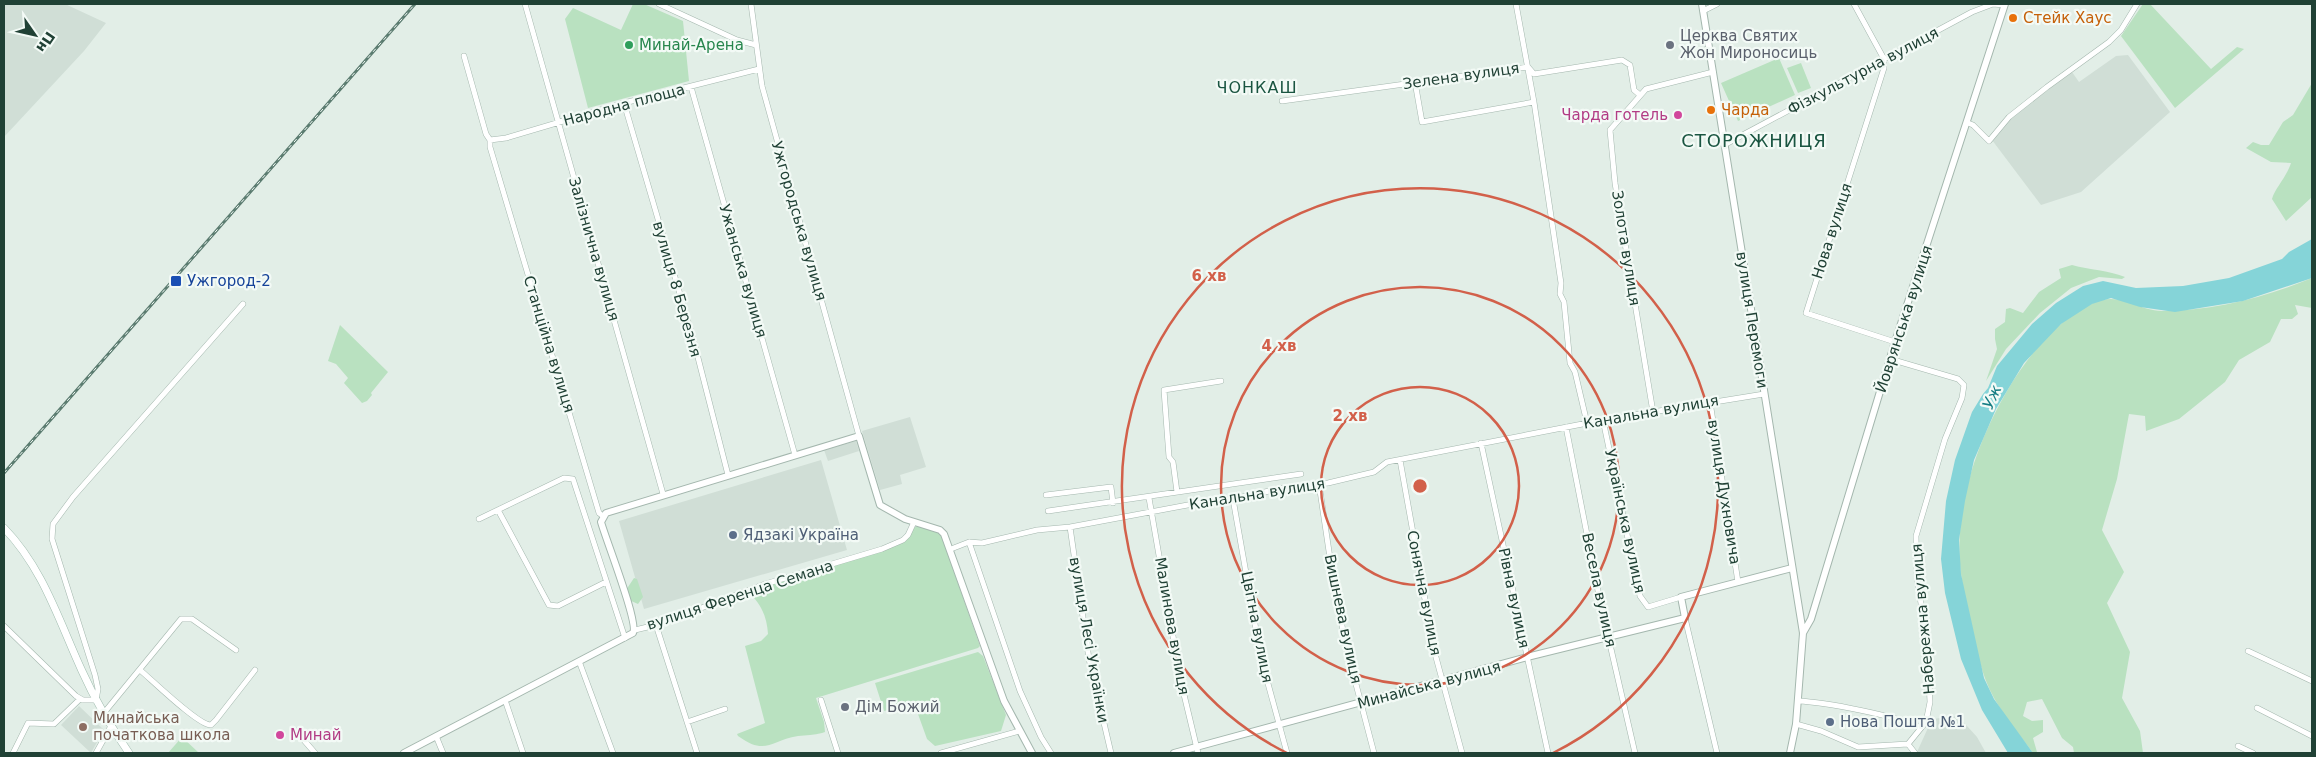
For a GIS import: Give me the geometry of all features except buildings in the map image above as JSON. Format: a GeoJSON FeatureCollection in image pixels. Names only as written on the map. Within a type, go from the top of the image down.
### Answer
{"type":"FeatureCollection","features":[{"type":"Feature","properties":{"kind":"main road"},"geometry":{"type":"LineString","coordinates":[[4,528],[33,564],[45,585],[96,700],[129,753]]}},
{"type":"Feature","properties":{"kind":"street","name":"Залізнична вулиця"},"geometry":{"type":"LineString","coordinates":[[525,4],[664,494]]}},
{"type":"Feature","properties":{"kind":"street"},"geometry":{"type":"LineString","coordinates":[[659,4],[737,40],[756,45]]}},
{"type":"Feature","properties":{"kind":"street","name":"Ужгородська вулиця"},"geometry":{"type":"LineString","coordinates":[[751,4],[759,69],[858,436]]}},
{"type":"Feature","properties":{"kind":"street"},"geometry":{"type":"LineString","coordinates":[[1516,4],[1526,67],[1534,102],[1561,283],[1560,294],[1564,302],[1570,362],[1576,372],[1587,423]]}},
{"type":"Feature","properties":{"kind":"street"},"geometry":{"type":"LineString","coordinates":[[1702,7],[1717,4]]}},
{"type":"Feature","properties":{"kind":"street"},"geometry":{"type":"LineString","coordinates":[[1854,4],[1884,59]]}},
{"type":"Feature","properties":{"kind":"street","name":"Фізкультурна вулиця"},"geometry":{"type":"LineString","coordinates":[[1724,145],[1972,12],[1993,4],[2004,4]]}},
{"type":"Feature","properties":{"kind":"street","name":"Йоврянська вулиця"},"geometry":{"type":"LineString","coordinates":[[1803,633],[1811,618],[1895,342],[1968,123],[2004,4]]}},
{"type":"Feature","properties":{"kind":"street"},"geometry":{"type":"LineString","coordinates":[[1968,123],[1973,125],[1989,141],[2017,111],[2109,42],[2121,30],[2137,4]]}},
{"type":"Feature","properties":{"kind":"street","name":"вулиця Перемоги"},"geometry":{"type":"LineString","coordinates":[[1702,7],[1803,633],[1796,724],[1790,753]]}},
{"type":"Feature","properties":{"kind":"street","name":"Станційна вулиця"},"geometry":{"type":"LineString","coordinates":[[464,56],[486,134],[490,140],[490,147],[555,369],[599,512],[603,516],[603,529],[630,610],[634,630]]}},
{"type":"Feature","properties":{"kind":"street","name":"Нова вулиця"},"geometry":{"type":"LineString","coordinates":[[1884,59],[1884,68],[1806,313],[1895,342]]}},
{"type":"Feature","properties":{"kind":"street","name":"Зелена вулиця"},"geometry":{"type":"LineString","coordinates":[[1282,101],[1528,66],[1534,74],[1626,60],[1630,65],[1634,90],[1640,96]]}},
{"type":"Feature","properties":{"kind":"street","name":"Народна площа"},"geometry":{"type":"LineString","coordinates":[[490,140],[506,138],[624,103],[759,69]]}},
{"type":"Feature","properties":{"kind":"street"},"geometry":{"type":"LineString","coordinates":[[1640,96],[1646,89],[1712,72]]}},
{"type":"Feature","properties":{"kind":"street"},"geometry":{"type":"LineString","coordinates":[[1415,82],[1422,122],[1534,102]]}},
{"type":"Feature","properties":{"kind":"street","name":"Ужанська вулиця"},"geometry":{"type":"LineString","coordinates":[[691,87],[795,455]]}},
{"type":"Feature","properties":{"kind":"street","name":"Золота вулиця"},"geometry":{"type":"LineString","coordinates":[[1640,96],[1610,130],[1615,183],[1653,412]]}},
{"type":"Feature","properties":{"kind":"street","name":"вулиця 8 Березня"},"geometry":{"type":"LineString","coordinates":[[624,103],[694,342],[728,475]]}},
{"type":"Feature","properties":{"kind":"street"},"geometry":{"type":"LineString","coordinates":[[4,626],[80,698],[96,700],[98,689],[95,675],[52,539],[53,524],[73,497],[244,304]]}},
{"type":"Feature","properties":{"kind":"street","name":"Набережна вулиця"},"geometry":{"type":"LineString","coordinates":[[1890,359],[1958,379],[1964,384],[1962,398],[1945,439],[1916,536],[1917,579],[1927,640],[1930,702],[1929,713],[1921,728],[1908,744]]}},
{"type":"Feature","properties":{"kind":"street"},"geometry":{"type":"LineString","coordinates":[[1177,492],[1173,462],[1169,457],[1164,390],[1221,381]]}},
{"type":"Feature","properties":{"kind":"street","name":"Канальна вулиця"},"geometry":{"type":"LineString","coordinates":[[951,549],[969,542],[982,543],[1037,530],[1070,527],[1233,499],[1278,489],[1319,484],[1374,472],[1386,462],[1603,420],[1764,394]]}},
{"type":"Feature","properties":{"kind":"street","name":"вулиця Духновича"},"geometry":{"type":"LineString","coordinates":[[1710,402],[1738,582]]}},
{"type":"Feature","properties":{"kind":"street","name":"Українська вулиця"},"geometry":{"type":"LineString","coordinates":[[1603,420],[1640,596],[1648,607],[1681,598]]}},
{"type":"Feature","properties":{"kind":"street","name":"Весела вулиця"},"geometry":{"type":"LineString","coordinates":[[1566,427],[1635,753]]}},
{"type":"Feature","properties":{"kind":"street"},"geometry":{"type":"LineString","coordinates":[[603,516],[608,511],[858,436],[880,505],[914,522],[940,530],[951,549],[986,655],[1004,701],[1032,753]]}},
{"type":"Feature","properties":{"kind":"street","name":"Рівна вулиця"},"geometry":{"type":"LineString","coordinates":[[1481,443],[1548,753]]}},
{"type":"Feature","properties":{"kind":"street","name":"Сонячна вулиця"},"geometry":{"type":"LineString","coordinates":[[1400,460],[1434,650],[1462,753]]}},
{"type":"Feature","properties":{"kind":"street"},"geometry":{"type":"LineString","coordinates":[[1048,511],[1149,498],[1177,492],[1301,474]]}},
{"type":"Feature","properties":{"kind":"street"},"geometry":{"type":"LineString","coordinates":[[479,519],[564,478],[573,479],[625,638]]}},
{"type":"Feature","properties":{"kind":"street","name":"Вишнева вулиця"},"geometry":{"type":"LineString","coordinates":[[1319,484],[1334,585],[1374,753]]}},
{"type":"Feature","properties":{"kind":"street"},"geometry":{"type":"LineString","coordinates":[[1046,495],[1111,487],[1113,503]]}},
{"type":"Feature","properties":{"kind":"street","name":"Малинова вулиця"},"geometry":{"type":"LineString","coordinates":[[1149,498],[1153,512],[1181,682],[1198,750]]}},
{"type":"Feature","properties":{"kind":"street","name":"Цвітна вулиця"},"geometry":{"type":"LineString","coordinates":[[1233,499],[1261,658],[1287,753]]}},
{"type":"Feature","properties":{"kind":"street"},"geometry":{"type":"LineString","coordinates":[[498,510],[549,605],[558,606],[606,582]]}},
{"type":"Feature","properties":{"kind":"street","name":"вулиця Ференца Семана"},"geometry":{"type":"LineString","coordinates":[[404,753],[625,638],[634,630],[656,625],[766,584],[882,550],[903,540],[908,535],[914,522]]}},
{"type":"Feature","properties":{"kind":"street","name":"вулиця Лесі Українки"},"geometry":{"type":"LineString","coordinates":[[1070,527],[1089,660],[1111,753]]}},
{"type":"Feature","properties":{"kind":"street"},"geometry":{"type":"LineString","coordinates":[[969,542],[1020,692],[1041,737],[1051,753]]}},
{"type":"Feature","properties":{"kind":"street"},"geometry":{"type":"LineString","coordinates":[[1717,753],[1681,598],[1792,568]]}},
{"type":"Feature","properties":{"kind":"street"},"geometry":{"type":"LineString","coordinates":[[103,714],[140,670],[177,621],[187,617],[201,624],[236,650]]}},
{"type":"Feature","properties":{"kind":"street","name":"Минайська вулиця"},"geometry":{"type":"LineString","coordinates":[[1174,753],[1198,750],[1279,725],[1527,657],[1685,618]]}},
{"type":"Feature","properties":{"kind":"street"},"geometry":{"type":"LineString","coordinates":[[656,625],[697,753]]}},
{"type":"Feature","properties":{"kind":"street"},"geometry":{"type":"LineString","coordinates":[[2248,651],[2312,681]]}},
{"type":"Feature","properties":{"kind":"street"},"geometry":{"type":"LineString","coordinates":[[579,661],[613,753]]}},
{"type":"Feature","properties":{"kind":"street"},"geometry":{"type":"LineString","coordinates":[[140,670],[192,715],[207,725],[211,725],[216,720],[255,670]]}},
{"type":"Feature","properties":{"kind":"street"},"geometry":{"type":"LineString","coordinates":[[13,753],[28,723],[54,724],[80,698]]}},
{"type":"Feature","properties":{"kind":"street"},"geometry":{"type":"LineString","coordinates":[[505,700],[523,753]]}},
{"type":"Feature","properties":{"kind":"street"},"geometry":{"type":"LineString","coordinates":[[821,700],[838,753]]}},
{"type":"Feature","properties":{"kind":"street"},"geometry":{"type":"LineString","coordinates":[[1798,701],[1817,703],[1908,722],[1921,728]]}},
{"type":"Feature","properties":{"kind":"street"},"geometry":{"type":"LineString","coordinates":[[2257,708],[2312,736]]}},
{"type":"Feature","properties":{"kind":"street"},"geometry":{"type":"LineString","coordinates":[[687,722],[725,709]]}},
{"type":"Feature","properties":{"kind":"street"},"geometry":{"type":"LineString","coordinates":[[1796,724],[1821,731],[1858,747],[1908,744],[1915,753]]}},
{"type":"Feature","properties":{"kind":"street"},"geometry":{"type":"LineString","coordinates":[[96,753],[111,726]]}},
{"type":"Feature","properties":{"kind":"street"},"geometry":{"type":"LineString","coordinates":[[296,731],[314,753]]}},
{"type":"Feature","properties":{"kind":"street"},"geometry":{"type":"LineString","coordinates":[[941,753],[1019,731]]}},
{"type":"Feature","properties":{"kind":"street"},"geometry":{"type":"LineString","coordinates":[[436,736],[442,753]]}},
{"type":"Feature","properties":{"kind":"street"},"geometry":{"type":"LineString","coordinates":[[437,753],[440,745]]}},
{"type":"Feature","properties":{"kind":"street"},"geometry":{"type":"LineString","coordinates":[[2238,746],[2253,753]]}},
{"type":"Feature","properties":{"kind":"shaded area"},"geometry":{"type":"Polygon","coordinates":[[[4,4],[65,4],[106,23],[84,51],[4,137],[4,4]]]}},
{"type":"Feature","properties":{"kind":"shaded area"},"geometry":{"type":"Polygon","coordinates":[[[2128,55],[2170,112],[2081,192],[2041,205],[1992,140],[2009,119],[2072,72],[2079,82],[2116,56],[2128,55]]]}},
{"type":"Feature","properties":{"kind":"shaded area"},"geometry":{"type":"Polygon","coordinates":[[[910,417],[926,467],[900,475],[902,484],[880,490],[862,431],[910,417]]]}},
{"type":"Feature","properties":{"kind":"shaded area"},"geometry":{"type":"Polygon","coordinates":[[[856,441],[859,451],[828,461],[824,450],[856,441]]]}},
{"type":"Feature","properties":{"kind":"shaded area","name":"Ядзакі Україна"},"geometry":{"type":"Polygon","coordinates":[[[821,460],[847,550],[644,609],[619,521],[821,460]]]}},
{"type":"Feature","properties":{"kind":"shaded area","name":"Минайська початкова школа"},"geometry":{"type":"Polygon","coordinates":[[[79,706],[104,730],[91,753],[61,725],[79,706]]]}},
{"type":"Feature","properties":{"kind":"shaded area"},"geometry":{"type":"Polygon","coordinates":[[[1958,716],[1977,737],[1986,753],[1917,752],[1932,719],[1958,716]]]}},
{"type":"Feature","properties":{"kind":"green space","name":"Минай-Арена"},"geometry":{"type":"Polygon","coordinates":[[[633,4],[644,4],[683,21],[689,81],[588,108],[565,19],[573,8],[621,30],[633,4]]]}},
{"type":"Feature","properties":{"kind":"green space"},"geometry":{"type":"Polygon","coordinates":[[[2143,4],[2150,4],[2211,69],[2237,47],[2244,49],[2175,108],[2121,36],[2143,4]]]}},
{"type":"Feature","properties":{"kind":"green space"},"geometry":{"type":"Polygon","coordinates":[[[1779,58],[1795,95],[1738,121],[1721,83],[1779,58]]]}},
{"type":"Feature","properties":{"kind":"green space"},"geometry":{"type":"Polygon","coordinates":[[[1801,63],[1811,88],[1798,93],[1787,68],[1801,63]]]}},
{"type":"Feature","properties":{"kind":"green space"},"geometry":{"type":"Polygon","coordinates":[[[2312,83],[2312,197],[2286,221],[2272,199],[2291,163],[2271,162],[2246,148],[2253,142],[2269,145],[2283,122],[2293,115],[2312,83]]]}},
{"type":"Feature","properties":{"kind":"green space"},"geometry":{"type":"Polygon","coordinates":[[[2072,265],[2125,277],[2122,279],[2099,277],[2071,288],[2040,313],[2006,349],[1986,381],[1997,349],[1995,329],[2005,322],[2006,309],[2010,308],[2023,313],[2039,292],[2061,278],[2059,269],[2072,265]]]}},
{"type":"Feature","properties":{"kind":"green space"},"geometry":{"type":"Polygon","coordinates":[[[2312,278],[2312,308],[2295,305],[2298,314],[2292,319],[2281,319],[2270,342],[2239,360],[2225,382],[2179,419],[2146,431],[2145,416],[2129,414],[2117,479],[2102,530],[2124,572],[2107,603],[2130,652],[2122,698],[2140,731],[2143,753],[2074,753],[2073,747],[2062,738],[2042,699],[2027,702],[2023,716],[2032,721],[2043,720],[2043,732],[2033,738],[2037,752],[2033,753],[1994,698],[1979,661],[1965,598],[1959,550],[1960,526],[1969,479],[1986,433],[2007,391],[2033,353],[2055,329],[2080,310],[2093,303],[2112,299],[2152,310],[2200,309],[2258,297],[2312,278]]]}},
{"type":"Feature","properties":{"kind":"green space"},"geometry":{"type":"Polygon","coordinates":[[[340,325],[388,372],[367,401],[362,403],[344,383],[348,378],[336,364],[328,361],[340,325]]]}},
{"type":"Feature","properties":{"kind":"green space"},"geometry":{"type":"Polygon","coordinates":[[[919,526],[937,531],[941,535],[980,646],[816,698],[824,722],[825,732],[788,738],[762,746],[747,742],[738,736],[737,734],[765,723],[745,646],[761,641],[768,634],[765,616],[753,596],[748,592],[904,541],[915,527],[919,526]]]}},
{"type":"Feature","properties":{"kind":"green space"},"geometry":{"type":"Polygon","coordinates":[[[634,578],[637,579],[643,597],[638,604],[629,600],[626,590],[634,578]]]}},
{"type":"Feature","properties":{"kind":"green space"},"geometry":{"type":"Polygon","coordinates":[[[978,652],[983,656],[1006,715],[1001,731],[935,746],[927,739],[914,703],[884,711],[875,683],[978,652]]]}},
{"type":"Feature","properties":{"kind":"green space"},"geometry":{"type":"Polygon","coordinates":[[[182,737],[199,753],[168,753],[182,737]]]}},
{"type":"Feature","properties":{"kind":"water","name":"Уж"},"geometry":{"type":"Polygon","coordinates":[[[2312,239],[2312,278],[2243,301],[2175,312],[2140,307],[2111,298],[2092,304],[2061,324],[2024,363],[1996,409],[1974,460],[1959,540],[1961,574],[1984,678],[1994,699],[2033,753],[2008,753],[1982,710],[1961,659],[1945,593],[1941,559],[1946,501],[1955,460],[1972,412],[1988,388],[1997,366],[2032,324],[2056,303],[2083,286],[2103,281],[2136,288],[2183,286],[2229,278],[2282,259],[2289,252],[2312,239]]]}},
{"type":"Feature","properties":{"kind":"railway"},"geometry":{"type":"LineString","coordinates":[[4,473],[415,4]]}},
{"type":"Feature","properties":{"kind":"place","name":"Стейк Хаус"},"geometry":{"type":"Point","coordinates":[2013,18]}},
{"type":"Feature","properties":{"kind":"place","name":"Минай-Арена"},"geometry":{"type":"Point","coordinates":[629,45]}},
{"type":"Feature","properties":{"kind":"place","name":"Церква Святих Жон Мироносиць"},"geometry":{"type":"Point","coordinates":[1670,45]}},
{"type":"Feature","properties":{"kind":"place","name":"Чарда"},"geometry":{"type":"Point","coordinates":[1711,110]}},
{"type":"Feature","properties":{"kind":"place","name":"Чарда готель"},"geometry":{"type":"Point","coordinates":[1678,115]}},
{"type":"Feature","properties":{"kind":"place","name":"Ужгород-2"},"geometry":{"type":"Point","coordinates":[176,281]}},
{"type":"Feature","properties":{"kind":"place","name":"Ядзакі Україна"},"geometry":{"type":"Point","coordinates":[733,535]}},
{"type":"Feature","properties":{"kind":"place","name":"Дім Божий"},"geometry":{"type":"Point","coordinates":[845,707]}},
{"type":"Feature","properties":{"kind":"place","name":"Нова Пошта №1"},"geometry":{"type":"Point","coordinates":[1830,722]}},
{"type":"Feature","properties":{"kind":"place","name":"Минайська початкова школа"},"geometry":{"type":"Point","coordinates":[83,727]}},
{"type":"Feature","properties":{"kind":"place","name":"Минай"},"geometry":{"type":"Point","coordinates":[280,735]}},
{"type":"Feature","properties":{"kind":"district","name":"ЧОНКАШ"},"geometry":{"type":"Point","coordinates":[1257,87]}},
{"type":"Feature","properties":{"kind":"district","name":"СТОРОЖНИЦЯ"},"geometry":{"type":"Point","coordinates":[1754,140]}}]}
